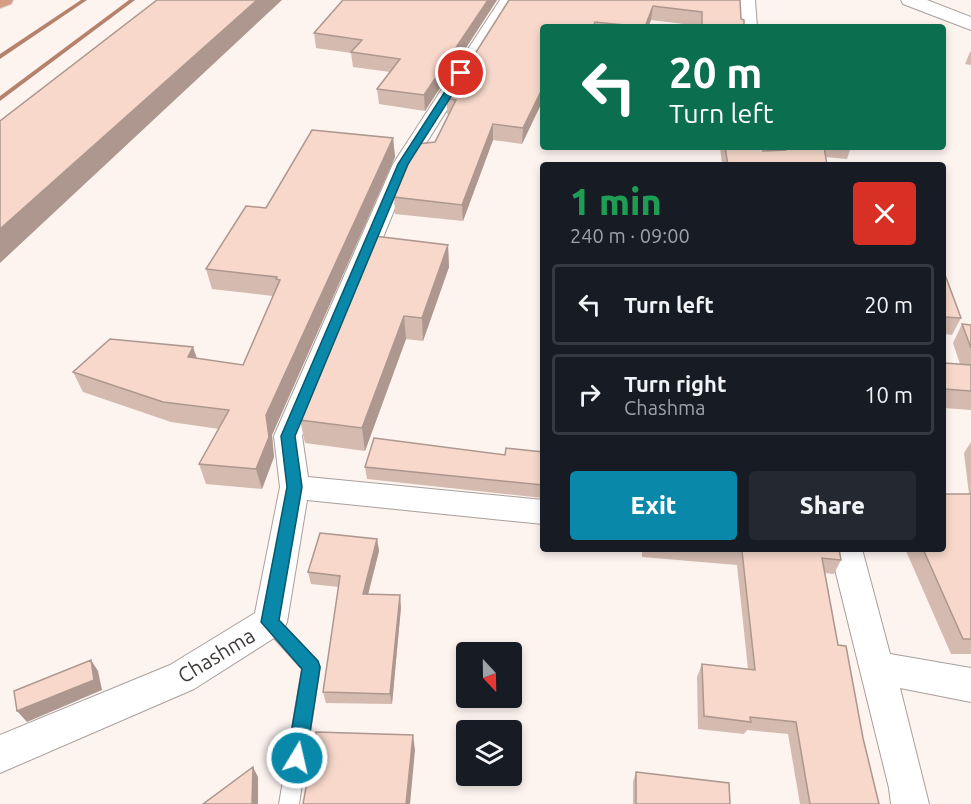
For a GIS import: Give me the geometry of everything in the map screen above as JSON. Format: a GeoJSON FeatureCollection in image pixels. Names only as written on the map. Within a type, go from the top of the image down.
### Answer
{"type":"FeatureCollection","features":[{"type":"Feature","properties":{"kind":"highway"},"geometry":{"type":"LineString","coordinates":[[0,2],[4,0]]}},
{"type":"Feature","properties":{"kind":"street","name":"Chashma"},"geometry":{"type":"LineString","coordinates":[[0,754],[182,677],[270,622],[295,487],[288,436],[403,164],[508,0]]}},
{"type":"Feature","properties":{"kind":"street"},"geometry":{"type":"LineString","coordinates":[[747,0],[749,24]]}},
{"type":"Feature","properties":{"kind":"street"},"geometry":{"type":"LineString","coordinates":[[910,0],[971,24]]}},
{"type":"Feature","properties":{"kind":"street"},"geometry":{"type":"LineString","coordinates":[[295,487],[540,512]]}},
{"type":"Feature","properties":{"kind":"street"},"geometry":{"type":"LineString","coordinates":[[847,552],[908,788],[910,804]]}},
{"type":"Feature","properties":{"kind":"street"},"geometry":{"type":"LineString","coordinates":[[877,668],[971,685]]}},
{"type":"Feature","properties":{"kind":"lane"},"geometry":{"type":"LineString","coordinates":[[270,622],[311,667],[289,804]]}},
{"type":"Feature","properties":{"kind":"building"},"geometry":{"type":"Polygon","coordinates":[[[157,0],[257,0],[0,229],[0,121],[157,0]]]}},
{"type":"Feature","properties":{"kind":"building"},"geometry":{"type":"Polygon","coordinates":[[[343,0],[488,0],[424,95],[377,89],[400,59],[351,52],[362,40],[314,33],[343,0]]]}},
{"type":"Feature","properties":{"kind":"building"},"geometry":{"type":"Polygon","coordinates":[[[509,0],[740,0],[741,19],[744,20],[744,24],[702,24],[702,12],[653,6],[646,24],[595,22],[594,24],[540,24],[540,93],[523,128],[493,124],[462,205],[394,197],[417,144],[435,142],[456,100],[447,98],[509,0]]]}},
{"type":"Feature","properties":{"kind":"building"},"geometry":{"type":"Polygon","coordinates":[[[312,130],[393,138],[266,415],[269,437],[256,469],[199,464],[229,410],[163,402],[73,372],[110,339],[193,347],[188,357],[243,365],[280,280],[276,279],[277,277],[206,269],[246,206],[266,208],[312,130]]]}},
{"type":"Feature","properties":{"kind":"building"},"geometry":{"type":"Polygon","coordinates":[[[726,150],[824,150],[826,162],[728,162],[726,150]]]}},
{"type":"Feature","properties":{"kind":"building"},"geometry":{"type":"Polygon","coordinates":[[[374,236],[448,245],[422,318],[404,316],[362,428],[300,420],[299,413],[374,236]]]}},
{"type":"Feature","properties":{"kind":"building"},"geometry":{"type":"Polygon","coordinates":[[[946,277],[961,318],[946,317],[946,277]]]}},
{"type":"Feature","properties":{"kind":"building"},"geometry":{"type":"Polygon","coordinates":[[[962,324],[971,325],[971,348],[962,324]]]}},
{"type":"Feature","properties":{"kind":"building"},"geometry":{"type":"Polygon","coordinates":[[[946,363],[971,365],[971,391],[946,389],[946,363]]]}},
{"type":"Feature","properties":{"kind":"building"},"geometry":{"type":"Polygon","coordinates":[[[374,438],[505,455],[506,448],[540,452],[540,485],[365,467],[374,438]]]}},
{"type":"Feature","properties":{"kind":"building"},"geometry":{"type":"Polygon","coordinates":[[[946,494],[971,494],[971,639],[963,639],[924,552],[946,552],[946,494]]]}},
{"type":"Feature","properties":{"kind":"building"},"geometry":{"type":"Polygon","coordinates":[[[320,533],[377,539],[363,594],[400,595],[390,694],[323,692],[340,576],[308,572],[320,533]]]}},
{"type":"Feature","properties":{"kind":"building"},"geometry":{"type":"Polygon","coordinates":[[[742,552],[840,552],[841,560],[822,558],[838,645],[846,646],[863,738],[879,804],[810,804],[796,722],[750,717],[751,722],[704,716],[702,664],[755,670],[742,552]]]}},
{"type":"Feature","properties":{"kind":"building"},"geometry":{"type":"Polygon","coordinates":[[[91,660],[94,680],[17,711],[14,691],[91,660]]]}},
{"type":"Feature","properties":{"kind":"building"},"geometry":{"type":"Polygon","coordinates":[[[316,732],[413,735],[406,804],[303,804],[316,732]]]}},
{"type":"Feature","properties":{"kind":"building"},"geometry":{"type":"Polygon","coordinates":[[[253,767],[252,804],[203,804],[253,767]]]}},
{"type":"Feature","properties":{"kind":"building"},"geometry":{"type":"Polygon","coordinates":[[[636,772],[729,783],[730,804],[636,804],[636,772]]]}},
{"type":"Feature","properties":{"kind":"waterway"},"geometry":{"type":"LineString","coordinates":[[0,57],[84,0]]}},
{"type":"Feature","properties":{"kind":"waterway"},"geometry":{"type":"LineString","coordinates":[[0,99],[132,0]]}},
{"type":"Feature","properties":{"kind":"route"},"geometry":{"type":"LineString","coordinates":[[297,758],[311,667],[270,622],[295,487],[288,436],[403,164],[461,73]]}}]}
